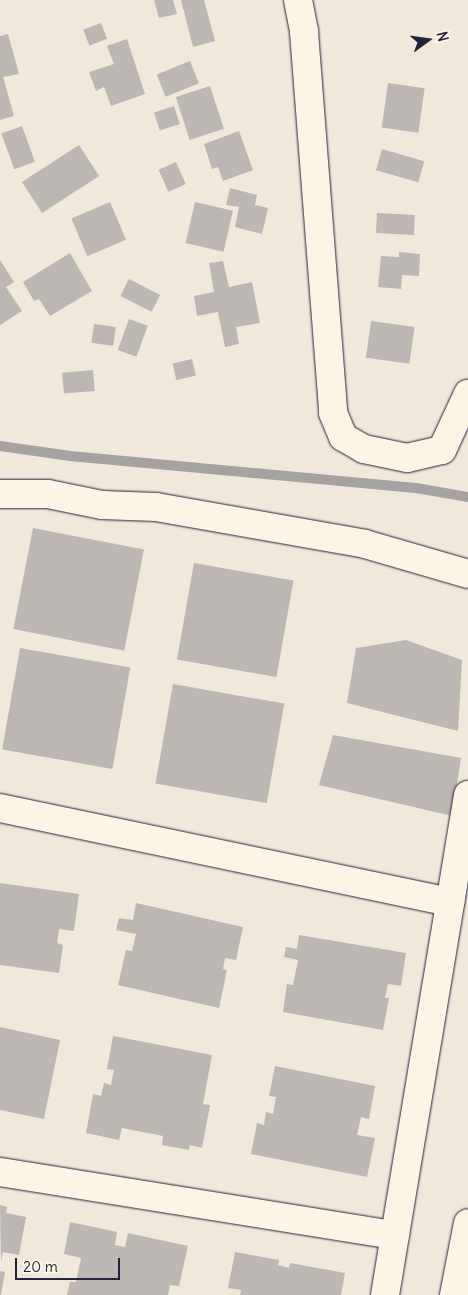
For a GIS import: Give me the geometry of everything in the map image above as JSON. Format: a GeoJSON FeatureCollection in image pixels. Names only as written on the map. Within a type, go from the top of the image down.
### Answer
{"type":"FeatureCollection","features":[{"type":"Feature","properties":{"kind":"street"},"geometry":{"type":"LineString","coordinates":[[298,0],[305,52],[333,412],[343,437],[364,449],[407,458],[442,450],[468,394]]}},
{"type":"Feature","properties":{"kind":"street"},"geometry":{"type":"LineString","coordinates":[[0,494],[48,494],[102,505],[156,507],[365,544],[468,574]]}},
{"type":"Feature","properties":{"kind":"street"},"geometry":{"type":"LineString","coordinates":[[385,1295],[468,795]]}},
{"type":"Feature","properties":{"kind":"street"},"geometry":{"type":"LineString","coordinates":[[0,808],[450,902]]}},
{"type":"Feature","properties":{"kind":"street"},"geometry":{"type":"LineString","coordinates":[[0,1172],[395,1235]]}},
{"type":"Feature","properties":{"kind":"street"},"geometry":{"type":"LineString","coordinates":[[454,1295],[468,1223]]}},
{"type":"Feature","properties":{"kind":"building"},"geometry":{"type":"Polygon","coordinates":[[[154,0],[173,0],[177,14],[159,18],[154,0]]]}},
{"type":"Feature","properties":{"kind":"building"},"geometry":{"type":"Polygon","coordinates":[[[181,0],[204,0],[215,41],[193,47],[181,0]]]}},
{"type":"Feature","properties":{"kind":"building"},"geometry":{"type":"Polygon","coordinates":[[[101,23],[107,39],[89,46],[83,30],[101,23]]]}},
{"type":"Feature","properties":{"kind":"building"},"geometry":{"type":"Polygon","coordinates":[[[8,34],[19,74],[3,77],[14,116],[0,120],[0,36],[8,34]]]}},
{"type":"Feature","properties":{"kind":"building"},"geometry":{"type":"Polygon","coordinates":[[[127,39],[145,94],[111,106],[104,87],[96,91],[89,72],[114,64],[107,46],[127,39]]]}},
{"type":"Feature","properties":{"kind":"building"},"geometry":{"type":"Polygon","coordinates":[[[190,61],[199,83],[166,97],[157,74],[190,61]]]}},
{"type":"Feature","properties":{"kind":"building"},"geometry":{"type":"Polygon","coordinates":[[[388,83],[425,88],[418,133],[382,128],[388,83]]]}},
{"type":"Feature","properties":{"kind":"building"},"geometry":{"type":"Polygon","coordinates":[[[210,86],[224,129],[190,140],[176,97],[210,86]]]}},
{"type":"Feature","properties":{"kind":"building"},"geometry":{"type":"Polygon","coordinates":[[[174,106],[180,124],[160,131],[154,112],[174,106]]]}},
{"type":"Feature","properties":{"kind":"building"},"geometry":{"type":"Polygon","coordinates":[[[22,126],[35,162],[14,169],[1,134],[22,126]]]}},
{"type":"Feature","properties":{"kind":"building"},"geometry":{"type":"Polygon","coordinates":[[[239,131],[253,170],[223,181],[218,167],[212,169],[204,144],[239,131]]]}},
{"type":"Feature","properties":{"kind":"building"},"geometry":{"type":"Polygon","coordinates":[[[79,145],[99,176],[42,213],[22,182],[79,145]]]}},
{"type":"Feature","properties":{"kind":"building"},"geometry":{"type":"Polygon","coordinates":[[[382,149],[424,161],[418,182],[376,170],[382,149]]]}},
{"type":"Feature","properties":{"kind":"building"},"geometry":{"type":"Polygon","coordinates":[[[176,162],[186,184],[168,192],[159,170],[176,162]]]}},
{"type":"Feature","properties":{"kind":"building"},"geometry":{"type":"Polygon","coordinates":[[[230,188],[257,195],[255,205],[268,208],[262,234],[235,227],[239,207],[226,205],[230,188]]]}},
{"type":"Feature","properties":{"kind":"building"},"geometry":{"type":"Polygon","coordinates":[[[110,202],[126,240],[87,256],[71,218],[110,202]]]}},
{"type":"Feature","properties":{"kind":"building"},"geometry":{"type":"Polygon","coordinates":[[[195,202],[233,211],[224,252],[186,243],[195,202]]]}},
{"type":"Feature","properties":{"kind":"building"},"geometry":{"type":"Polygon","coordinates":[[[377,213],[415,215],[414,235],[376,233],[377,213]]]}},
{"type":"Feature","properties":{"kind":"building"},"geometry":{"type":"Polygon","coordinates":[[[399,252],[420,254],[419,276],[402,275],[401,289],[378,287],[381,256],[399,257],[399,252]]]}},
{"type":"Feature","properties":{"kind":"building"},"geometry":{"type":"Polygon","coordinates":[[[70,253],[92,291],[50,316],[39,299],[34,301],[23,282],[70,253]]]}},
{"type":"Feature","properties":{"kind":"building"},"geometry":{"type":"Polygon","coordinates":[[[0,260],[14,282],[6,287],[22,311],[0,325],[0,260]]]}},
{"type":"Feature","properties":{"kind":"building"},"geometry":{"type":"Polygon","coordinates":[[[223,261],[229,287],[252,282],[260,323],[236,327],[239,344],[225,347],[218,312],[197,316],[194,296],[214,292],[209,263],[223,261]]]}},
{"type":"Feature","properties":{"kind":"building"},"geometry":{"type":"Polygon","coordinates":[[[129,279],[160,295],[152,312],[120,296],[129,279]]]}},
{"type":"Feature","properties":{"kind":"building"},"geometry":{"type":"Polygon","coordinates":[[[129,319],[148,326],[137,357],[118,350],[129,319]]]}},
{"type":"Feature","properties":{"kind":"building"},"geometry":{"type":"Polygon","coordinates":[[[371,321],[415,327],[409,364],[366,358],[371,321]]]}},
{"type":"Feature","properties":{"kind":"building"},"geometry":{"type":"Polygon","coordinates":[[[94,324],[116,327],[113,346],[91,343],[94,324]]]}},
{"type":"Feature","properties":{"kind":"building"},"geometry":{"type":"Polygon","coordinates":[[[192,359],[196,376],[176,380],[173,363],[192,359]]]}},
{"type":"Feature","properties":{"kind":"building"},"geometry":{"type":"Polygon","coordinates":[[[93,370],[95,391],[64,394],[62,373],[93,370]]]}},
{"type":"Feature","properties":{"kind":"building"},"geometry":{"type":"Polygon","coordinates":[[[33,528],[144,550],[124,651],[13,629],[33,528]]]}},
{"type":"Feature","properties":{"kind":"building"},"geometry":{"type":"Polygon","coordinates":[[[194,563],[293,581],[276,677],[177,660],[194,563]]]}},
{"type":"Feature","properties":{"kind":"building"},"geometry":{"type":"Polygon","coordinates":[[[406,640],[462,660],[458,731],[347,703],[356,648],[406,640]]]}},
{"type":"Feature","properties":{"kind":"building"},"geometry":{"type":"Polygon","coordinates":[[[20,648],[130,667],[112,769],[2,749],[20,648]]]}},
{"type":"Feature","properties":{"kind":"building"},"geometry":{"type":"Polygon","coordinates":[[[173,684],[284,704],[267,803],[155,783],[173,684]]]}},
{"type":"Feature","properties":{"kind":"building"},"geometry":{"type":"Polygon","coordinates":[[[333,735],[461,758],[452,816],[319,785],[333,735]]]}},
{"type":"Feature","properties":{"kind":"building"},"geometry":{"type":"Polygon","coordinates":[[[0,883],[79,894],[74,931],[59,929],[57,943],[63,945],[59,973],[0,965],[0,883]]]}},
{"type":"Feature","properties":{"kind":"building"},"geometry":{"type":"Polygon","coordinates":[[[136,903],[243,927],[236,960],[225,958],[223,969],[227,970],[219,1008],[118,985],[126,950],[132,951],[136,934],[116,930],[119,918],[133,920],[136,903]]]}},
{"type":"Feature","properties":{"kind":"building"},"geometry":{"type":"Polygon","coordinates":[[[299,935],[406,953],[401,986],[388,984],[385,998],[389,998],[383,1030],[283,1012],[287,984],[293,985],[298,960],[284,957],[286,947],[297,949],[299,935]]]}},
{"type":"Feature","properties":{"kind":"building"},"geometry":{"type":"Polygon","coordinates":[[[0,1027],[60,1040],[44,1119],[0,1110],[0,1027]]]}},
{"type":"Feature","properties":{"kind":"building"},"geometry":{"type":"Polygon","coordinates":[[[113,1036],[212,1055],[203,1104],[210,1105],[202,1148],[190,1145],[189,1150],[162,1145],[163,1136],[122,1128],[119,1140],[86,1133],[93,1094],[101,1096],[104,1083],[111,1085],[114,1070],[107,1069],[113,1036]]]}},
{"type":"Feature","properties":{"kind":"building"},"geometry":{"type":"Polygon","coordinates":[[[275,1066],[375,1086],[369,1119],[361,1117],[357,1135],[375,1138],[367,1177],[251,1154],[257,1123],[264,1125],[266,1112],[273,1114],[276,1097],[269,1096],[275,1066]]]}},
{"type":"Feature","properties":{"kind":"building"},"geometry":{"type":"Polygon","coordinates":[[[0,1205],[7,1207],[6,1213],[26,1217],[19,1255],[3,1252],[1,1261],[0,1205]]]}},
{"type":"Feature","properties":{"kind":"building"},"geometry":{"type":"Polygon","coordinates":[[[70,1222],[117,1232],[115,1245],[125,1247],[128,1233],[188,1246],[179,1286],[170,1285],[168,1295],[67,1295],[70,1282],[76,1282],[81,1258],[64,1254],[70,1222]]]}},
{"type":"Feature","properties":{"kind":"building"},"geometry":{"type":"Polygon","coordinates":[[[235,1252],[279,1260],[278,1265],[289,1268],[290,1263],[345,1273],[341,1295],[240,1295],[241,1290],[228,1288],[235,1252]]]}},
{"type":"Feature","properties":{"kind":"building"},"geometry":{"type":"Polygon","coordinates":[[[0,1271],[5,1272],[1,1295],[0,1295],[0,1271]]]}},
{"type":"Feature","properties":{"kind":"waterway"},"geometry":{"type":"LineString","coordinates":[[0,446],[70,456],[416,488],[468,497]]}}]}
